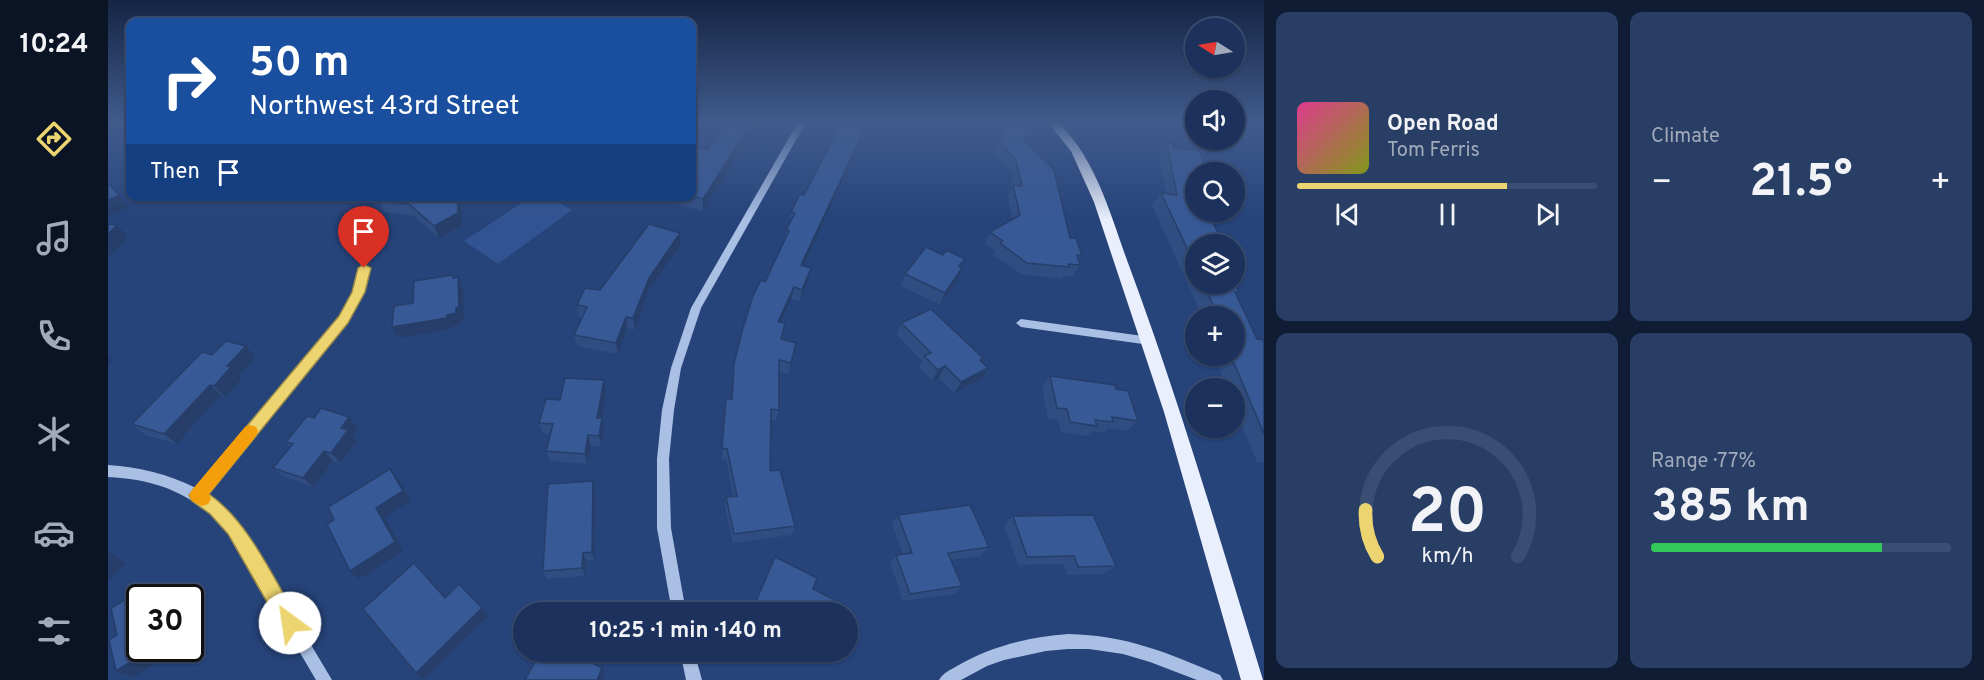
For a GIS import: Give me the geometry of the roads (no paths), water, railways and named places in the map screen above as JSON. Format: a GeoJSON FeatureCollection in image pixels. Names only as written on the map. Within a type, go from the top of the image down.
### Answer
{"type":"FeatureCollection","features":[{"type":"Feature","properties":{"kind":"main road"},"geometry":{"type":"LineString","coordinates":[[1078,156],[1088,172],[1150,341],[1252,680]]}},
{"type":"Feature","properties":{"kind":"street"},"geometry":{"type":"LineString","coordinates":[[677,602],[664,528],[663,459],[668,410],[676,368],[696,308],[783,156]]}},
{"type":"Feature","properties":{"kind":"street"},"geometry":{"type":"LineString","coordinates":[[198,495],[343,320],[358,292],[364,268]]}},
{"type":"Feature","properties":{"kind":"street"},"geometry":{"type":"LineString","coordinates":[[1021,322],[1150,341]]}},
{"type":"Feature","properties":{"kind":"street"},"geometry":{"type":"LineString","coordinates":[[108,471],[149,476],[176,484],[198,495],[216,508],[234,528],[324,680]]}},
{"type":"Feature","properties":{"kind":"street"},"geometry":{"type":"LineString","coordinates":[[947,680],[994,656],[1035,645],[1077,641],[1111,644],[1166,660],[1215,680]]}},
{"type":"Feature","properties":{"kind":"street"},"geometry":{"type":"LineString","coordinates":[[690,662],[694,680]]}}]}
